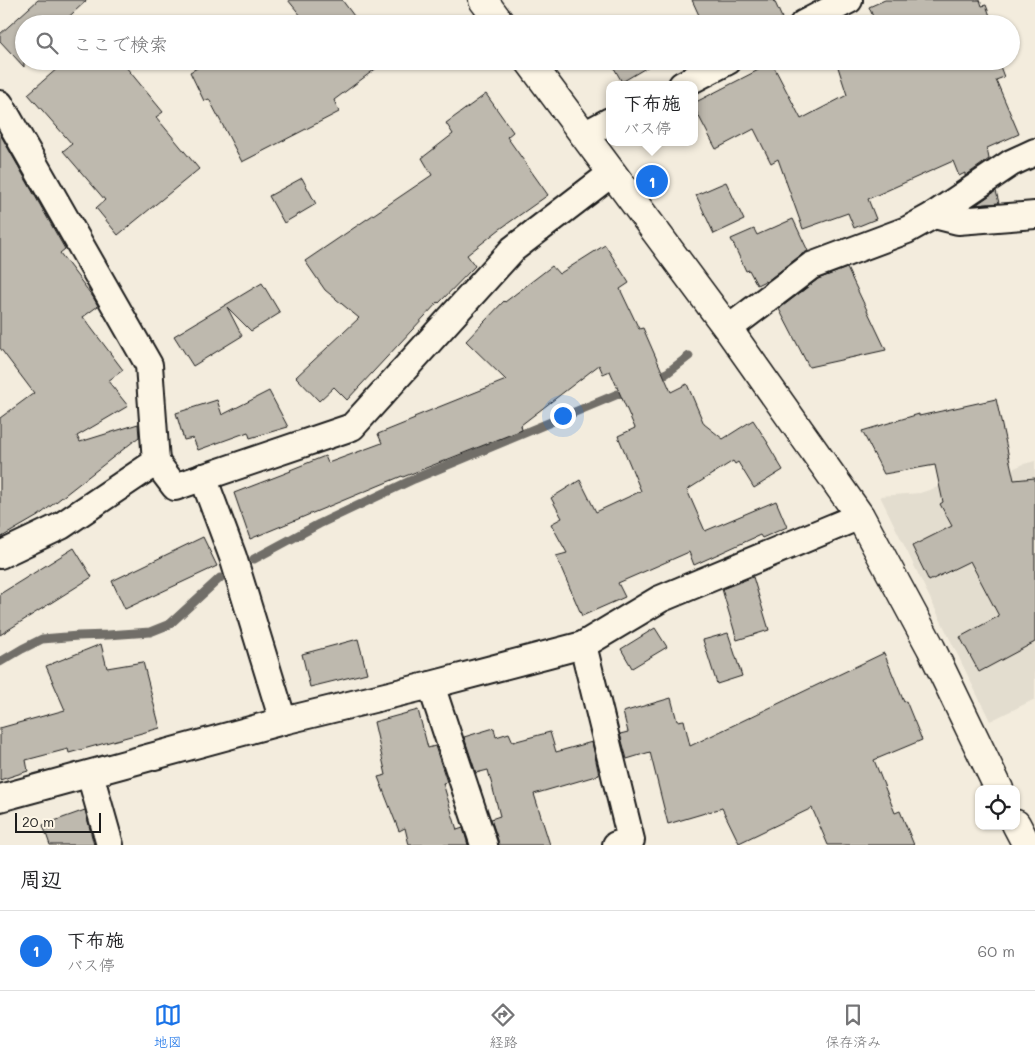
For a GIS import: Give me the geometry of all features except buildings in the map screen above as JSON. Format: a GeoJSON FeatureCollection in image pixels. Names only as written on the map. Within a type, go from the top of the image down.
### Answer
{"type":"FeatureCollection","features":[{"type":"Feature","properties":{"kind":"street"},"geometry":{"type":"LineString","coordinates":[[483,0],[494,15]]}},
{"type":"Feature","properties":{"kind":"street"},"geometry":{"type":"LineString","coordinates":[[821,15],[850,0]]}},
{"type":"Feature","properties":{"kind":"street"},"geometry":{"type":"LineString","coordinates":[[536,70],[728,329],[860,516],[931,648],[998,785]]}},
{"type":"Feature","properties":{"kind":"street"},"geometry":{"type":"LineString","coordinates":[[690,81],[711,70]]}},
{"type":"Feature","properties":{"kind":"street"},"geometry":{"type":"LineString","coordinates":[[0,104],[149,365],[156,462],[175,486],[352,427],[513,249],[612,173]]}},
{"type":"Feature","properties":{"kind":"street"},"geometry":{"type":"LineString","coordinates":[[584,134],[606,124]]}},
{"type":"Feature","properties":{"kind":"street"},"geometry":{"type":"LineString","coordinates":[[728,329],[811,266],[907,230],[934,215],[1011,163],[1035,152]]}},
{"type":"Feature","properties":{"kind":"street"},"geometry":{"type":"LineString","coordinates":[[934,215],[958,221],[1035,215]]}},
{"type":"Feature","properties":{"kind":"street"},"geometry":{"type":"LineString","coordinates":[[0,555],[60,526],[156,462]]}},
{"type":"Feature","properties":{"kind":"street"},"geometry":{"type":"LineString","coordinates":[[203,478],[233,557],[283,721]]}},
{"type":"Feature","properties":{"kind":"street"},"geometry":{"type":"LineString","coordinates":[[0,798],[283,721],[583,645],[660,599],[860,516]]}},
{"type":"Feature","properties":{"kind":"street"},"geometry":{"type":"LineString","coordinates":[[583,645],[631,840],[616,845]]}},
{"type":"Feature","properties":{"kind":"street"},"geometry":{"type":"LineString","coordinates":[[431,685],[484,845]]}},
{"type":"Feature","properties":{"kind":"street"},"geometry":{"type":"LineString","coordinates":[[90,774],[110,845]]}},
{"type":"Feature","properties":{"kind":"street"},"geometry":{"type":"LineString","coordinates":[[1019,830],[1027,845]]}},
{"type":"Feature","properties":{"kind":"shaded area"},"geometry":{"type":"Polygon","coordinates":[[[1035,461],[1035,699],[990,721],[880,496],[920,493],[953,482],[988,479],[1035,461]]]}},
{"type":"Feature","properties":{"kind":"waterway"},"geometry":{"type":"LineString","coordinates":[[653,379],[667,373],[689,356]]}},
{"type":"Feature","properties":{"kind":"waterway"},"geometry":{"type":"LineString","coordinates":[[254,559],[319,524],[414,479],[630,389]]}},
{"type":"Feature","properties":{"kind":"waterway"},"geometry":{"type":"LineString","coordinates":[[0,662],[42,639],[150,632],[170,624],[220,578]]}},
{"type":"Feature","properties":{"kind":"place","name":"下布施"},"geometry":{"type":"Point","coordinates":[652,181]}}]}
